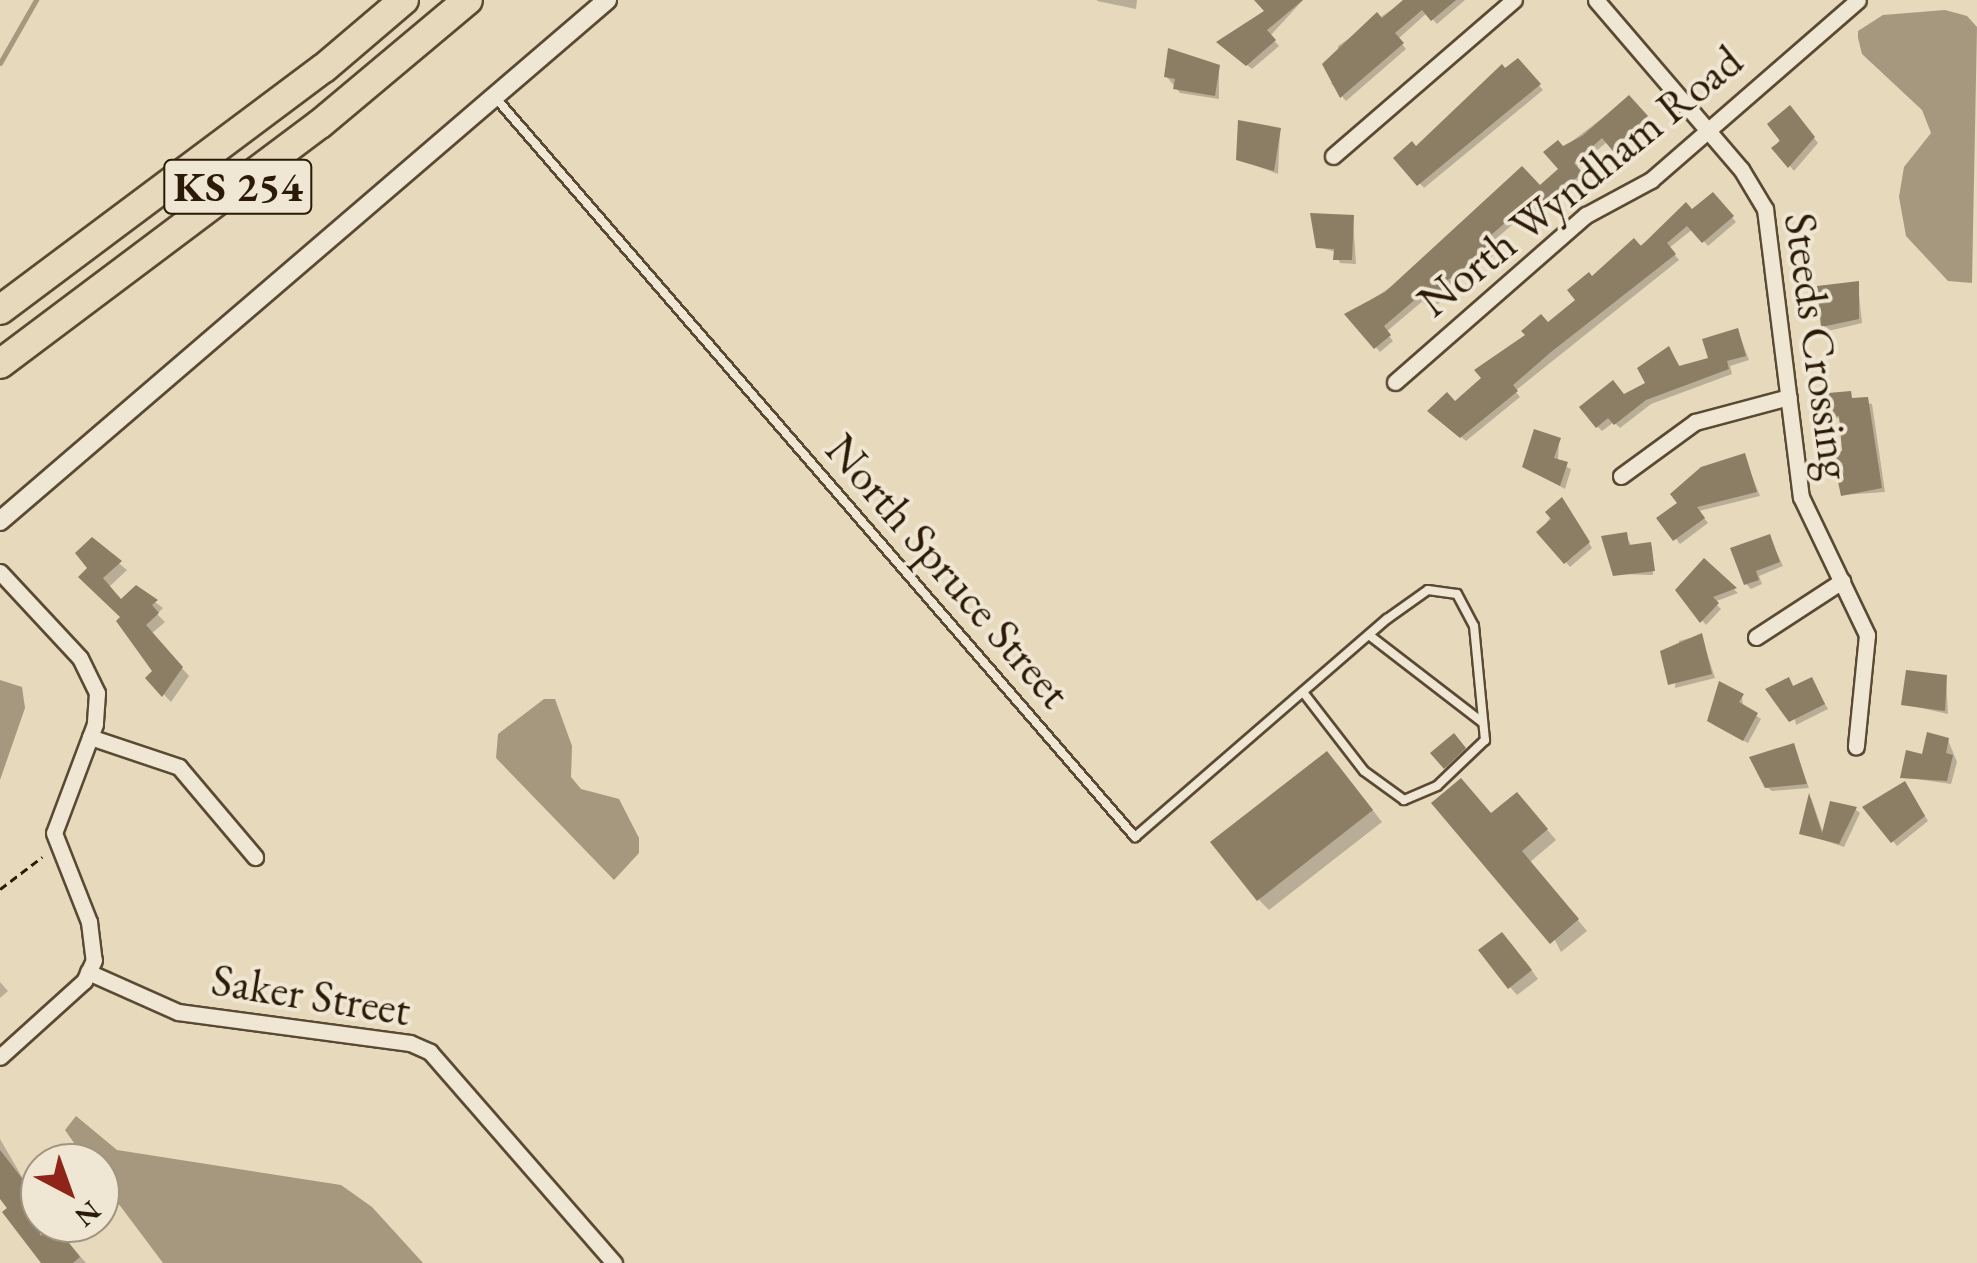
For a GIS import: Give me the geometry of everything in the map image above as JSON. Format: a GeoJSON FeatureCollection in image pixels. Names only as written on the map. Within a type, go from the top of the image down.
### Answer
{"type":"FeatureCollection","features":[{"type":"Feature","properties":{"kind":"highway","name":"KS 254"},"geometry":{"type":"LineString","coordinates":[[0,310],[324,68],[404,0]]}},
{"type":"Feature","properties":{"kind":"highway","name":"KS 254"},"geometry":{"type":"LineString","coordinates":[[0,364],[320,124],[468,0]]}},
{"type":"Feature","properties":{"kind":"street"},"geometry":{"type":"LineString","coordinates":[[0,521],[607,0]]}},
{"type":"Feature","properties":{"kind":"street"},"geometry":{"type":"LineString","coordinates":[[1334,156],[1514,0]]}},
{"type":"Feature","properties":{"kind":"street","name":"Steeds Crossing"},"geometry":{"type":"LineString","coordinates":[[1596,0],[1750,182],[1770,225],[1800,497],[1867,635],[1856,746]]}},
{"type":"Feature","properties":{"kind":"street","name":"North Wyndham Road"},"geometry":{"type":"LineString","coordinates":[[1396,382],[1586,215],[1636,190],[1858,0]]}},
{"type":"Feature","properties":{"kind":"street"},"geometry":{"type":"LineString","coordinates":[[1620,476],[1695,422],[1788,398]]}},
{"type":"Feature","properties":{"kind":"street"},"geometry":{"type":"LineString","coordinates":[[0,572],[91,673],[97,693],[90,737],[54,834],[90,922],[94,960],[88,972],[0,1056]]}},
{"type":"Feature","properties":{"kind":"street"},"geometry":{"type":"LineString","coordinates":[[1756,636],[1842,581]]}},
{"type":"Feature","properties":{"kind":"street"},"geometry":{"type":"LineString","coordinates":[[90,737],[179,767],[255,857]]}},
{"type":"Feature","properties":{"kind":"street","name":"Saker Street"},"geometry":{"type":"LineString","coordinates":[[88,972],[178,1012],[396,1040],[430,1052],[614,1263]]}},
{"type":"Feature","properties":{"kind":"lane","name":"North Spruce Street"},"geometry":{"type":"LineString","coordinates":[[494,96],[1135,837],[1386,620],[1428,590],[1457,594],[1474,626],[1482,722]]}},
{"type":"Feature","properties":{"kind":"lane"},"geometry":{"type":"LineString","coordinates":[[1303,692],[1364,772],[1404,800],[1437,786],[1477,753],[1485,740],[1482,722],[1369,635]]}},
{"type":"Feature","properties":{"kind":"path"},"geometry":{"type":"LineString","coordinates":[[0,889],[42,857]]}},
{"type":"Feature","properties":{"kind":"shaded area"},"geometry":{"type":"Polygon","coordinates":[[[1945,10],[1967,16],[1977,27],[1972,283],[1948,281],[1906,236],[1899,197],[1904,167],[1931,133],[1922,110],[1862,54],[1858,38],[1858,31],[1883,15],[1945,10]]]}},
{"type":"Feature","properties":{"kind":"shaded area"},"geometry":{"type":"Polygon","coordinates":[[[0,680],[22,687],[25,708],[0,780],[0,680]]]}},
{"type":"Feature","properties":{"kind":"shaded area"},"geometry":{"type":"Polygon","coordinates":[[[544,699],[555,699],[572,746],[571,777],[581,789],[619,799],[639,838],[639,853],[614,880],[496,758],[498,734],[544,699]]]}},
{"type":"Feature","properties":{"kind":"shaded area"},"geometry":{"type":"Polygon","coordinates":[[[76,1116],[109,1143],[74,1143],[65,1130],[76,1116]]]}},
{"type":"Feature","properties":{"kind":"shaded area"},"geometry":{"type":"Polygon","coordinates":[[[120,1150],[341,1185],[372,1207],[423,1263],[163,1263],[120,1206],[120,1150]]]}},
{"type":"Feature","properties":{"kind":"building"},"geometry":{"type":"Polygon","coordinates":[[[1254,0],[1303,0],[1267,30],[1276,40],[1246,66],[1216,42],[1264,11],[1254,0]]]}},
{"type":"Feature","properties":{"kind":"building"},"geometry":{"type":"Polygon","coordinates":[[[1403,0],[1456,0],[1431,21],[1422,10],[1395,33],[1404,43],[1340,98],[1322,64],[1377,12],[1382,18],[1403,0]]]}},
{"type":"Feature","properties":{"kind":"building"},"geometry":{"type":"Polygon","coordinates":[[[1168,48],[1220,65],[1215,96],[1173,89],[1175,79],[1164,77],[1168,48]]]}},
{"type":"Feature","properties":{"kind":"building"},"geometry":{"type":"Polygon","coordinates":[[[1518,58],[1541,84],[1417,186],[1393,158],[1412,141],[1416,146],[1502,64],[1505,68],[1518,58]]]}},
{"type":"Feature","properties":{"kind":"building"},"geometry":{"type":"Polygon","coordinates":[[[1629,95],[1648,116],[1632,130],[1639,138],[1617,156],[1602,138],[1574,163],[1583,173],[1517,223],[1512,217],[1484,241],[1491,249],[1442,284],[1446,289],[1426,306],[1418,297],[1384,326],[1391,335],[1374,349],[1344,314],[1385,292],[1522,166],[1540,185],[1558,169],[1543,152],[1558,140],[1563,146],[1582,136],[1629,95]]]}},
{"type":"Feature","properties":{"kind":"building"},"geometry":{"type":"Polygon","coordinates":[[[1790,105],[1815,137],[1788,168],[1771,148],[1780,141],[1767,124],[1790,105]]]}},
{"type":"Feature","properties":{"kind":"building"},"geometry":{"type":"Polygon","coordinates":[[[1238,120],[1281,128],[1274,171],[1236,160],[1238,120]]]}},
{"type":"Feature","properties":{"kind":"building"},"geometry":{"type":"Polygon","coordinates":[[[1713,192],[1734,216],[1702,243],[1687,226],[1667,243],[1676,254],[1551,352],[1513,385],[1518,391],[1460,438],[1427,411],[1447,392],[1455,401],[1481,378],[1474,370],[1525,335],[1521,331],[1541,314],[1548,322],[1575,300],[1567,290],[1589,272],[1592,276],[1634,238],[1641,246],[1686,202],[1692,209],[1713,192]]]}},
{"type":"Feature","properties":{"kind":"building"},"geometry":{"type":"Polygon","coordinates":[[[1310,213],[1354,215],[1352,260],[1333,260],[1334,249],[1316,248],[1310,213]]]}},
{"type":"Feature","properties":{"kind":"building"},"geometry":{"type":"Polygon","coordinates":[[[1859,281],[1859,319],[1821,327],[1817,286],[1859,281]]]}},
{"type":"Feature","properties":{"kind":"building"},"geometry":{"type":"Polygon","coordinates":[[[1738,328],[1746,356],[1727,361],[1729,369],[1646,400],[1614,425],[1608,418],[1596,428],[1579,407],[1613,380],[1624,394],[1645,383],[1637,368],[1669,346],[1679,366],[1708,358],[1702,339],[1738,328]]]}},
{"type":"Feature","properties":{"kind":"building"},"geometry":{"type":"Polygon","coordinates":[[[1851,391],[1852,398],[1868,397],[1882,488],[1841,496],[1832,453],[1842,451],[1839,416],[1831,417],[1828,393],[1851,391]]]}},
{"type":"Feature","properties":{"kind":"building"},"geometry":{"type":"Polygon","coordinates":[[[1534,429],[1561,438],[1554,458],[1568,462],[1560,486],[1522,467],[1534,429]]]}},
{"type":"Feature","properties":{"kind":"building"},"geometry":{"type":"Polygon","coordinates":[[[1745,453],[1757,492],[1697,507],[1705,518],[1673,541],[1656,518],[1677,503],[1670,494],[1701,467],[1745,453]]]}},
{"type":"Feature","properties":{"kind":"building"},"geometry":{"type":"Polygon","coordinates":[[[1562,497],[1590,542],[1564,564],[1536,532],[1551,519],[1545,512],[1562,497]]]}},
{"type":"Feature","properties":{"kind":"building"},"geometry":{"type":"Polygon","coordinates":[[[1627,532],[1629,545],[1651,542],[1655,571],[1613,576],[1601,536],[1627,532]]]}},
{"type":"Feature","properties":{"kind":"building"},"geometry":{"type":"Polygon","coordinates":[[[1770,534],[1780,562],[1756,571],[1759,580],[1744,585],[1730,548],[1770,534]]]}},
{"type":"Feature","properties":{"kind":"building"},"geometry":{"type":"Polygon","coordinates":[[[92,537],[122,561],[103,578],[121,599],[136,585],[158,600],[152,605],[159,613],[146,625],[183,667],[162,697],[145,678],[152,671],[116,621],[120,617],[78,577],[87,568],[75,553],[92,537]]]}},
{"type":"Feature","properties":{"kind":"building"},"geometry":{"type":"Polygon","coordinates":[[[1704,558],[1737,588],[1713,597],[1719,603],[1700,623],[1675,590],[1704,558]]]}},
{"type":"Feature","properties":{"kind":"building"},"geometry":{"type":"Polygon","coordinates":[[[1702,633],[1712,674],[1668,685],[1660,651],[1702,633]]]}},
{"type":"Feature","properties":{"kind":"building"},"geometry":{"type":"Polygon","coordinates":[[[1906,670],[1947,675],[1945,711],[1901,705],[1906,670]]]}},
{"type":"Feature","properties":{"kind":"building"},"geometry":{"type":"Polygon","coordinates":[[[1789,677],[1793,686],[1812,677],[1825,704],[1789,722],[1765,689],[1789,677]]]}},
{"type":"Feature","properties":{"kind":"building"},"geometry":{"type":"Polygon","coordinates":[[[1719,681],[1744,694],[1739,702],[1758,713],[1743,741],[1707,721],[1719,681]]]}},
{"type":"Feature","properties":{"kind":"building"},"geometry":{"type":"Polygon","coordinates":[[[1927,732],[1949,738],[1946,753],[1953,755],[1947,781],[1900,778],[1906,750],[1922,754],[1927,732]]]}},
{"type":"Feature","properties":{"kind":"building"},"geometry":{"type":"Polygon","coordinates":[[[1454,733],[1466,748],[1444,769],[1430,753],[1454,733]]]}},
{"type":"Feature","properties":{"kind":"building"},"geometry":{"type":"Polygon","coordinates":[[[1794,743],[1807,784],[1765,788],[1749,757],[1794,743]]]}},
{"type":"Feature","properties":{"kind":"building"},"geometry":{"type":"Polygon","coordinates":[[[1327,751],[1373,810],[1257,901],[1210,842],[1327,751]]]}},
{"type":"Feature","properties":{"kind":"building"},"geometry":{"type":"Polygon","coordinates":[[[1461,778],[1491,813],[1517,792],[1548,829],[1522,851],[1579,919],[1550,944],[1431,803],[1461,778]]]}},
{"type":"Feature","properties":{"kind":"building"},"geometry":{"type":"Polygon","coordinates":[[[1905,781],[1925,816],[1891,843],[1862,807],[1905,781]]]}},
{"type":"Feature","properties":{"kind":"building"},"geometry":{"type":"Polygon","coordinates":[[[1809,793],[1822,833],[1830,801],[1857,807],[1839,844],[1799,834],[1809,793]]]}},
{"type":"Feature","properties":{"kind":"building"},"geometry":{"type":"Polygon","coordinates":[[[1502,932],[1532,970],[1508,989],[1478,950],[1502,932]]]}},
{"type":"Feature","properties":{"kind":"building"},"geometry":{"type":"Polygon","coordinates":[[[0,1150],[20,1176],[20,1236],[2,1212],[7,1208],[0,1199],[0,1150]]]}},
{"type":"Feature","properties":{"kind":"building"},"geometry":{"type":"Polygon","coordinates":[[[26,1243],[69,1243],[80,1257],[73,1263],[41,1263],[26,1243]]]}},
{"type":"Feature","properties":{"kind":"waterway"},"geometry":{"type":"LineString","coordinates":[[0,63],[36,0]]}}]}
